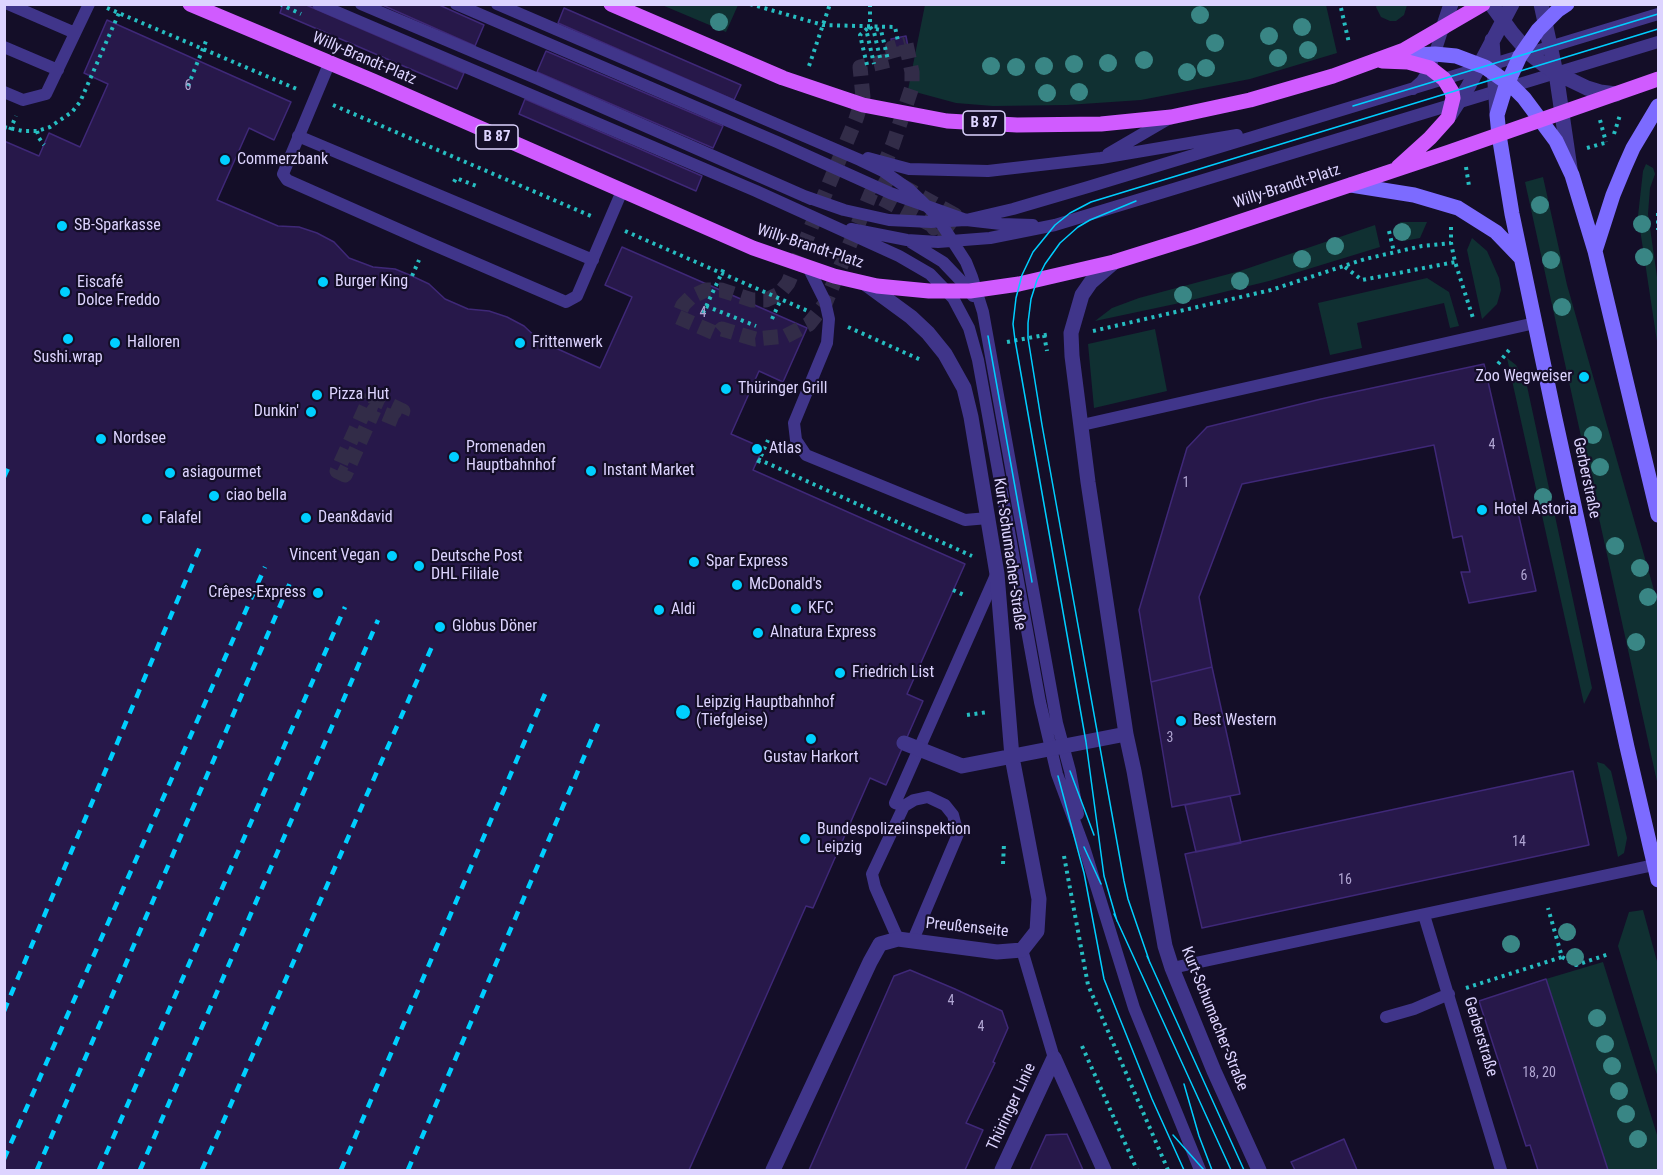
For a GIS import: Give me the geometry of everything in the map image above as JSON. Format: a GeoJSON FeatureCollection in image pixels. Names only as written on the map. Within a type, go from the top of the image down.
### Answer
{"type":"FeatureCollection","features":[{"type":"Feature","properties":{"kind":"main road","name":"Willy-Brandt-Platz"},"geometry":{"type":"LineString","coordinates":[[190,4],[373,81],[735,241],[809,269],[866,284],[906,290],[973,291],[1019,285],[1114,262],[1499,135]]}},
{"type":"Feature","properties":{"kind":"main road","name":"B 87"},"geometry":{"type":"LineString","coordinates":[[611,4],[783,78],[826,94],[892,112],[947,121],[1017,125],[1101,124],[1171,117],[1287,90],[1382,58],[1443,28],[1483,4]]}},
{"type":"Feature","properties":{"kind":"main road","name":"Gerberstraße"},"geometry":{"type":"LineString","coordinates":[[1567,4],[1545,23],[1505,87],[1497,115],[1499,135],[1521,258],[1602,635],[1659,880]]}},
{"type":"Feature","properties":{"kind":"main road"},"geometry":{"type":"LineString","coordinates":[[1382,58],[1408,62],[1432,61],[1456,56],[1486,68],[1542,120],[1560,148],[1571,174],[1595,251],[1659,515]]}},
{"type":"Feature","properties":{"kind":"main road"},"geometry":{"type":"LineString","coordinates":[[1393,171],[1430,138],[1453,108],[1452,92],[1432,61]]}},
{"type":"Feature","properties":{"kind":"main road","name":"B 87"},"geometry":{"type":"LineString","coordinates":[[1499,135],[1659,79]]}},
{"type":"Feature","properties":{"kind":"main road"},"geometry":{"type":"LineString","coordinates":[[1595,251],[1609,205],[1625,166],[1638,139],[1659,106]]}},
{"type":"Feature","properties":{"kind":"main road"},"geometry":{"type":"LineString","coordinates":[[1351,185],[1414,195],[1458,208],[1496,232],[1521,258]]}},
{"type":"Feature","properties":{"kind":"street"},"geometry":{"type":"LineString","coordinates":[[1443,28],[1451,4]]}},
{"type":"Feature","properties":{"kind":"street"},"geometry":{"type":"LineString","coordinates":[[1490,4],[1525,53],[1556,73],[1593,90],[1616,94]]}},
{"type":"Feature","properties":{"kind":"street"},"geometry":{"type":"LineString","coordinates":[[1453,108],[1486,68],[1492,40],[1490,4]]}},
{"type":"Feature","properties":{"kind":"street"},"geometry":{"type":"LineString","coordinates":[[1492,40],[1512,4]]}},
{"type":"Feature","properties":{"kind":"street"},"geometry":{"type":"LineString","coordinates":[[1541,4],[1563,112],[1571,174]]}},
{"type":"Feature","properties":{"kind":"street","name":"Kurt-Schumacher-Straße"},"geometry":{"type":"LineString","coordinates":[[1114,262],[1091,282],[1082,295],[1071,333],[1088,482],[1126,734],[1165,946],[1214,1071],[1259,1170]]}},
{"type":"Feature","properties":{"kind":"street","name":"Kurt-Schumacher-Straße"},"geometry":{"type":"LineString","coordinates":[[866,284],[911,317],[928,333],[956,370],[964,388],[971,417],[997,574],[1012,757]]}},
{"type":"Feature","properties":{"kind":"street"},"geometry":{"type":"LineString","coordinates":[[904,743],[962,766],[1126,734]]}},
{"type":"Feature","properties":{"kind":"street","name":"Preußenseite"},"geometry":{"type":"LineString","coordinates":[[906,940],[997,952],[1022,950],[1037,931],[1039,899],[1012,757]]}},
{"type":"Feature","properties":{"kind":"street"},"geometry":{"type":"LineString","coordinates":[[773,1170],[880,944],[906,940]]}},
{"type":"Feature","properties":{"kind":"street"},"geometry":{"type":"LineString","coordinates":[[1054,1059],[1104,1170]]}},
{"type":"Feature","properties":{"kind":"street","name":"Thüringer Linie"},"geometry":{"type":"LineString","coordinates":[[1002,1170],[1054,1059]]}},
{"type":"Feature","properties":{"kind":"lane"},"geometry":{"type":"LineString","coordinates":[[8,4],[75,33]]}},
{"type":"Feature","properties":{"kind":"lane"},"geometry":{"type":"LineString","coordinates":[[4,92],[23,100],[46,94],[89,4]]}},
{"type":"Feature","properties":{"kind":"lane"},"geometry":{"type":"LineString","coordinates":[[318,4],[756,191],[919,266],[949,292],[960,307],[969,328],[978,360],[1040,702],[1057,749],[1070,771],[1084,847],[1134,1008],[1200,1170]]}},
{"type":"Feature","properties":{"kind":"lane"},"geometry":{"type":"LineString","coordinates":[[361,4],[907,240],[943,262],[973,291]]}},
{"type":"Feature","properties":{"kind":"lane"},"geometry":{"type":"LineString","coordinates":[[456,4],[890,193],[966,220],[1034,225],[1079,217],[1116,207]]}},
{"type":"Feature","properties":{"kind":"lane"},"geometry":{"type":"LineString","coordinates":[[497,4],[883,171],[930,208],[966,262],[989,340],[1052,699],[1057,749]]}},
{"type":"Feature","properties":{"kind":"lane"},"geometry":{"type":"LineString","coordinates":[[804,196],[844,210],[875,217],[905,221],[966,220],[1013,209],[1659,14]]}},
{"type":"Feature","properties":{"kind":"lane"},"geometry":{"type":"LineString","coordinates":[[1412,89],[1422,81],[1432,61],[1443,28]]}},
{"type":"Feature","properties":{"kind":"lane"},"geometry":{"type":"LineString","coordinates":[[799,212],[852,230],[907,240],[954,242],[1008,235],[1055,225],[1453,108],[1505,87],[1659,42]]}},
{"type":"Feature","properties":{"kind":"lane"},"geometry":{"type":"LineString","coordinates":[[4,47],[58,70]]}},
{"type":"Feature","properties":{"kind":"lane"},"geometry":{"type":"LineString","coordinates":[[329,64],[282,174],[287,180],[566,302],[577,296],[622,191]]}},
{"type":"Feature","properties":{"kind":"lane"},"geometry":{"type":"LineString","coordinates":[[819,142],[909,169],[951,171],[1011,169],[1101,158],[1254,132],[1356,106]]}},
{"type":"Feature","properties":{"kind":"lane"},"geometry":{"type":"LineString","coordinates":[[1101,158],[1171,117]]}},
{"type":"Feature","properties":{"kind":"lane"},"geometry":{"type":"LineString","coordinates":[[298,136],[593,260]]}},
{"type":"Feature","properties":{"kind":"lane"},"geometry":{"type":"LineString","coordinates":[[809,269],[825,301],[829,319],[827,343],[794,423],[796,440],[806,455],[965,520],[988,518]]}},
{"type":"Feature","properties":{"kind":"lane"},"geometry":{"type":"LineString","coordinates":[[1082,425],[1535,323]]}},
{"type":"Feature","properties":{"kind":"lane"},"geometry":{"type":"LineString","coordinates":[[903,806],[895,803],[997,574]]}},
{"type":"Feature","properties":{"kind":"lane"},"geometry":{"type":"LineString","coordinates":[[928,797],[945,805],[953,815],[958,834],[906,940],[875,887],[872,874],[903,806],[914,800],[928,797]]}},
{"type":"Feature","properties":{"kind":"lane"},"geometry":{"type":"LineString","coordinates":[[1172,968],[1654,865]]}},
{"type":"Feature","properties":{"kind":"lane","name":"Gerberstraße"},"geometry":{"type":"LineString","coordinates":[[1424,915],[1501,1170]]}},
{"type":"Feature","properties":{"kind":"lane"},"geometry":{"type":"LineString","coordinates":[[1022,950],[1054,1059]]}},
{"type":"Feature","properties":{"kind":"lane"},"geometry":{"type":"LineString","coordinates":[[1386,1017],[1414,1009],[1449,994]]}},
{"type":"Feature","properties":{"kind":"path"},"geometry":{"type":"LineString","coordinates":[[98,4],[781,299],[772,319]]}},
{"type":"Feature","properties":{"kind":"path"},"geometry":{"type":"LineString","coordinates":[[750,4],[823,25],[895,27],[898,42]]}},
{"type":"Feature","properties":{"kind":"path"},"geometry":{"type":"LineString","coordinates":[[809,66],[830,4]]}},
{"type":"Feature","properties":{"kind":"path"},"geometry":{"type":"LineString","coordinates":[[870,4],[870,27],[867,33],[874,64]]}},
{"type":"Feature","properties":{"kind":"path"},"geometry":{"type":"LineString","coordinates":[[1341,8],[1349,43]]}},
{"type":"Feature","properties":{"kind":"path"},"geometry":{"type":"LineString","coordinates":[[4,127],[23,131],[37,130],[61,120],[80,102],[119,13]]}},
{"type":"Feature","properties":{"kind":"path"},"geometry":{"type":"LineString","coordinates":[[870,27],[881,30],[888,60]]}},
{"type":"Feature","properties":{"kind":"path"},"geometry":{"type":"LineString","coordinates":[[870,27],[874,32],[881,62]]}},
{"type":"Feature","properties":{"kind":"path"},"geometry":{"type":"LineString","coordinates":[[867,65],[860,35],[870,27]]}},
{"type":"Feature","properties":{"kind":"path"},"geometry":{"type":"LineString","coordinates":[[188,86],[206,41]]}},
{"type":"Feature","properties":{"kind":"path"},"geometry":{"type":"LineString","coordinates":[[1591,147],[1606,142],[1610,143],[1621,113]]}},
{"type":"Feature","properties":{"kind":"path"},"geometry":{"type":"LineString","coordinates":[[1600,120],[1606,142]]}},
{"type":"Feature","properties":{"kind":"path"},"geometry":{"type":"LineString","coordinates":[[37,130],[44,145]]}},
{"type":"Feature","properties":{"kind":"path"},"geometry":{"type":"LineString","coordinates":[[1466,166],[1469,186]]}},
{"type":"Feature","properties":{"kind":"path"},"geometry":{"type":"LineString","coordinates":[[1659,213],[1659,230]]}},
{"type":"Feature","properties":{"kind":"path"},"geometry":{"type":"LineString","coordinates":[[1451,227],[1451,243],[1455,262],[1474,322]]}},
{"type":"Feature","properties":{"kind":"path"},"geometry":{"type":"LineString","coordinates":[[1389,231],[1394,252]]}},
{"type":"Feature","properties":{"kind":"path"},"geometry":{"type":"LineString","coordinates":[[1090,332],[1271,290],[1365,259],[1451,243]]}},
{"type":"Feature","properties":{"kind":"path"},"geometry":{"type":"LineString","coordinates":[[1344,267],[1362,280],[1455,262]]}},
{"type":"Feature","properties":{"kind":"path"},"geometry":{"type":"LineString","coordinates":[[703,313],[725,266]]}},
{"type":"Feature","properties":{"kind":"path"},"geometry":{"type":"LineString","coordinates":[[706,306],[756,326]]}},
{"type":"Feature","properties":{"kind":"path"},"geometry":{"type":"LineString","coordinates":[[829,319],[920,360],[927,358]]}},
{"type":"Feature","properties":{"kind":"path"},"geometry":{"type":"LineString","coordinates":[[1010,342],[1053,333]]}},
{"type":"Feature","properties":{"kind":"path"},"geometry":{"type":"LineString","coordinates":[[1044,335],[1047,351]]}},
{"type":"Feature","properties":{"kind":"path"},"geometry":{"type":"LineString","coordinates":[[768,440],[759,460],[976,558]]}},
{"type":"Feature","properties":{"kind":"path"},"geometry":{"type":"LineString","coordinates":[[968,715],[989,712]]}},
{"type":"Feature","properties":{"kind":"path"},"geometry":{"type":"LineString","coordinates":[[1062,845],[1088,985],[1168,1170]]}},
{"type":"Feature","properties":{"kind":"path"},"geometry":{"type":"LineString","coordinates":[[1543,889],[1562,957],[1576,965],[1609,954]]}},
{"type":"Feature","properties":{"kind":"path"},"geometry":{"type":"LineString","coordinates":[[1449,994],[1562,957]]}},
{"type":"Feature","properties":{"kind":"path"},"geometry":{"type":"LineString","coordinates":[[1082,1046],[1137,1170]]}},
{"type":"Feature","properties":{"kind":"green space"},"geometry":{"type":"Polygon","coordinates":[[[738,4],[726,32],[662,5],[738,4]]]}},
{"type":"Feature","properties":{"kind":"green space"},"geometry":{"type":"Polygon","coordinates":[[[925,5],[1326,5],[1337,53],[1250,79],[1141,100],[1067,105],[993,106],[956,103],[908,90],[925,5]]]}},
{"type":"Feature","properties":{"kind":"green space"},"geometry":{"type":"Polygon","coordinates":[[[1377,5],[1407,5],[1404,15],[1396,21],[1381,17],[1376,7],[1377,5]]]}},
{"type":"Feature","properties":{"kind":"green space"},"geometry":{"type":"Polygon","coordinates":[[[1646,164],[1653,168],[1655,174],[1650,188],[1648,214],[1658,284],[1658,348],[1638,216],[1643,171],[1646,164]]]}},
{"type":"Feature","properties":{"kind":"green space"},"geometry":{"type":"Polygon","coordinates":[[[1543,177],[1567,285],[1658,604],[1658,786],[1525,182],[1543,177]]]}},
{"type":"Feature","properties":{"kind":"green space"},"geometry":{"type":"Polygon","coordinates":[[[1400,222],[1427,222],[1420,238],[1404,241],[1400,222]]]}},
{"type":"Feature","properties":{"kind":"green space"},"geometry":{"type":"Polygon","coordinates":[[[1375,225],[1380,247],[1269,281],[1095,321],[1112,308],[1139,298],[1240,271],[1375,225]]]}},
{"type":"Feature","properties":{"kind":"green space"},"geometry":{"type":"Polygon","coordinates":[[[1472,238],[1487,251],[1499,278],[1501,290],[1497,304],[1482,319],[1467,250],[1472,238]]]}},
{"type":"Feature","properties":{"kind":"green space"},"geometry":{"type":"Polygon","coordinates":[[[1427,278],[1449,292],[1459,326],[1450,328],[1444,303],[1357,323],[1362,348],[1330,355],[1318,303],[1427,278]]]}},
{"type":"Feature","properties":{"kind":"green space"},"geometry":{"type":"Polygon","coordinates":[[[1155,329],[1167,391],[1094,408],[1088,344],[1155,329]]]}},
{"type":"Feature","properties":{"kind":"green space"},"geometry":{"type":"Polygon","coordinates":[[[1507,358],[1516,365],[1527,386],[1592,688],[1584,704],[1507,358]]]}},
{"type":"Feature","properties":{"kind":"green space"},"geometry":{"type":"Polygon","coordinates":[[[1597,762],[1604,764],[1611,771],[1627,838],[1624,853],[1618,857],[1597,762]]]}},
{"type":"Feature","properties":{"kind":"green space"},"geometry":{"type":"Polygon","coordinates":[[[1643,910],[1658,965],[1658,1078],[1618,946],[1629,912],[1643,910]]]}},
{"type":"Feature","properties":{"kind":"green space"},"geometry":{"type":"Polygon","coordinates":[[[1603,962],[1658,1138],[1658,1170],[1608,1170],[1546,979],[1603,962]]]}},
{"type":"Feature","properties":{"kind":"building"},"geometry":{"type":"Polygon","coordinates":[[[283,4],[304,4],[464,73],[457,89],[280,13],[283,4]]]}},
{"type":"Feature","properties":{"kind":"building"},"geometry":{"type":"Polygon","coordinates":[[[380,4],[437,4],[484,25],[475,46],[380,4]]]}},
{"type":"Feature","properties":{"kind":"building"},"geometry":{"type":"Polygon","coordinates":[[[564,8],[741,85],[734,100],[558,23],[564,8]]]}},
{"type":"Feature","properties":{"kind":"building"},"geometry":{"type":"Polygon","coordinates":[[[107,20],[291,102],[274,140],[249,128],[217,200],[278,226],[299,227],[317,233],[334,242],[349,258],[373,267],[395,269],[412,276],[429,284],[445,299],[468,309],[489,311],[507,317],[524,326],[540,341],[600,368],[632,297],[605,285],[622,247],[807,328],[783,382],[759,371],[731,434],[763,448],[753,470],[965,564],[907,694],[923,701],[886,785],[870,778],[813,908],[806,906],[689,1170],[4,1170],[4,141],[39,156],[49,133],[80,147],[108,84],[84,73],[107,20]]]}},
{"type":"Feature","properties":{"kind":"building"},"geometry":{"type":"Polygon","coordinates":[[[906,36],[908,47],[893,51],[891,39],[906,36]]]}},
{"type":"Feature","properties":{"kind":"building"},"geometry":{"type":"Polygon","coordinates":[[[546,51],[723,126],[713,148],[537,72],[546,51]]]}},
{"type":"Feature","properties":{"kind":"building"},"geometry":{"type":"Polygon","coordinates":[[[525,99],[702,176],[696,191],[519,114],[525,99]]]}},
{"type":"Feature","properties":{"kind":"building","name":"Hotel Astoria"},"geometry":{"type":"Polygon","coordinates":[[[1484,364],[1536,591],[1469,603],[1461,572],[1470,572],[1462,536],[1453,538],[1434,445],[1242,484],[1199,597],[1212,667],[1151,682],[1139,610],[1187,448],[1207,427],[1321,399],[1484,364]]]}},
{"type":"Feature","properties":{"kind":"building"},"geometry":{"type":"Polygon","coordinates":[[[1212,667],[1240,794],[1172,807],[1151,682],[1212,667]]]}},
{"type":"Feature","properties":{"kind":"building"},"geometry":{"type":"Polygon","coordinates":[[[1573,771],[1589,845],[1202,928],[1185,854],[1573,771]]]}},
{"type":"Feature","properties":{"kind":"building"},"geometry":{"type":"Polygon","coordinates":[[[1230,796],[1241,843],[1196,852],[1185,805],[1230,796]]]}},
{"type":"Feature","properties":{"kind":"building"},"geometry":{"type":"Polygon","coordinates":[[[910,970],[1002,1011],[1008,1028],[993,1062],[995,1063],[966,1123],[983,1130],[965,1170],[809,1170],[894,976],[910,970]]]}},
{"type":"Feature","properties":{"kind":"building"},"geometry":{"type":"Polygon","coordinates":[[[1546,979],[1608,1170],[1538,1170],[1530,1145],[1526,1146],[1479,1001],[1546,979]]]}},
{"type":"Feature","properties":{"kind":"building"},"geometry":{"type":"Polygon","coordinates":[[[1067,1134],[1083,1170],[1030,1170],[1046,1135],[1067,1134]]]}},
{"type":"Feature","properties":{"kind":"building"},"geometry":{"type":"Polygon","coordinates":[[[1344,1139],[1357,1170],[1295,1170],[1291,1162],[1344,1139]]]}},
{"type":"Feature","properties":{"kind":"tunnel"},"geometry":{"type":"LineString","coordinates":[[906,44],[912,72],[912,87],[893,144],[880,174],[955,215],[944,231],[935,226],[934,228],[871,193],[825,304],[809,324],[786,336],[755,339],[722,329],[717,334],[678,317],[683,305],[691,297],[706,290],[721,290],[752,300],[766,300],[779,294],[788,283],[856,119],[863,97],[860,67],[895,59],[892,48],[906,44]]}},
{"type":"Feature","properties":{"kind":"tunnel"},"geometry":{"type":"LineString","coordinates":[[371,396],[403,411],[399,420],[374,410],[345,475],[337,471],[371,396]]}},
{"type":"Feature","properties":{"kind":"tram line"},"geometry":{"type":"LineString","coordinates":[[1353,106],[1658,14]]}},
{"type":"Feature","properties":{"kind":"tram line"},"geometry":{"type":"LineString","coordinates":[[1117,921],[1104,876],[1086,742],[1015,340],[1013,324],[1016,298],[1022,275],[1033,252],[1055,225],[1070,213],[1091,202],[1658,29]]}},
{"type":"Feature","properties":{"kind":"tram line"},"geometry":{"type":"LineString","coordinates":[[1136,201],[1090,220],[1060,243],[1037,280],[1031,299],[1028,338],[1124,881],[1150,963]]}},
{"type":"Feature","properties":{"kind":"tram line"},"geometry":{"type":"LineString","coordinates":[[988,336],[1032,582]]}},
{"type":"Feature","properties":{"kind":"tram line"},"geometry":{"type":"LineString","coordinates":[[1070,771],[1094,835]]}},
{"type":"Feature","properties":{"kind":"tram line"},"geometry":{"type":"LineString","coordinates":[[1058,776],[1084,873],[1104,979],[1152,1099],[1184,1170]]}},
{"type":"Feature","properties":{"kind":"tram line"},"geometry":{"type":"LineString","coordinates":[[1084,847],[1101,884]]}},
{"type":"Feature","properties":{"kind":"tram line"},"geometry":{"type":"LineString","coordinates":[[1114,914],[1231,1170]]}},
{"type":"Feature","properties":{"kind":"tram line"},"geometry":{"type":"LineString","coordinates":[[1147,956],[1244,1170]]}},
{"type":"Feature","properties":{"kind":"tram line"},"geometry":{"type":"LineString","coordinates":[[1184,1084],[1199,1136],[1212,1170]]}},
{"type":"Feature","properties":{"kind":"tram line"},"geometry":{"type":"LineString","coordinates":[[1173,1135],[1204,1170]]}},
{"type":"Feature","properties":{"kind":"railway"},"geometry":{"type":"LineString","coordinates":[[4,477],[11,462]]}},
{"type":"Feature","properties":{"kind":"railway"},"geometry":{"type":"LineString","coordinates":[[4,1011],[202,542]]}},
{"type":"Feature","properties":{"kind":"railway"},"geometry":{"type":"LineString","coordinates":[[4,1159],[265,567]]}},
{"type":"Feature","properties":{"kind":"railway"},"geometry":{"type":"LineString","coordinates":[[37,1170],[292,578]]}},
{"type":"Feature","properties":{"kind":"railway"},"geometry":{"type":"LineString","coordinates":[[99,1170],[345,607]]}},
{"type":"Feature","properties":{"kind":"railway"},"geometry":{"type":"LineString","coordinates":[[140,1170],[378,620]]}},
{"type":"Feature","properties":{"kind":"railway"},"geometry":{"type":"LineString","coordinates":[[202,1170],[434,642]]}},
{"type":"Feature","properties":{"kind":"railway"},"geometry":{"type":"LineString","coordinates":[[341,1170],[545,694]]}},
{"type":"Feature","properties":{"kind":"railway"},"geometry":{"type":"LineString","coordinates":[[408,1170],[601,717]]}},
{"type":"Feature","properties":{"kind":"place","name":"Commerzbank"},"geometry":{"type":"Point","coordinates":[225,160]}},
{"type":"Feature","properties":{"kind":"place","name":"SB-Sparkasse"},"geometry":{"type":"Point","coordinates":[62,226]}},
{"type":"Feature","properties":{"kind":"place","name":"Burger King"},"geometry":{"type":"Point","coordinates":[323,282]}},
{"type":"Feature","properties":{"kind":"place","name":"Eiscafé Dolce Freddo"},"geometry":{"type":"Point","coordinates":[65,292]}},
{"type":"Feature","properties":{"kind":"place","name":"Sushi.wrap"},"geometry":{"type":"Point","coordinates":[68,339]}},
{"type":"Feature","properties":{"kind":"place","name":"Halloren"},"geometry":{"type":"Point","coordinates":[115,343]}},
{"type":"Feature","properties":{"kind":"place","name":"Frittenwerk"},"geometry":{"type":"Point","coordinates":[520,343]}},
{"type":"Feature","properties":{"kind":"place","name":"Zoo Wegweiser"},"geometry":{"type":"Point","coordinates":[1584,377]}},
{"type":"Feature","properties":{"kind":"place","name":"Thüringer Grill"},"geometry":{"type":"Point","coordinates":[726,389]}},
{"type":"Feature","properties":{"kind":"place","name":"Pizza Hut"},"geometry":{"type":"Point","coordinates":[317,395]}},
{"type":"Feature","properties":{"kind":"place","name":"Dunkin'"},"geometry":{"type":"Point","coordinates":[311,412]}},
{"type":"Feature","properties":{"kind":"place","name":"Nordsee"},"geometry":{"type":"Point","coordinates":[101,439]}},
{"type":"Feature","properties":{"kind":"place","name":"Atlas"},"geometry":{"type":"Point","coordinates":[757,449]}},
{"type":"Feature","properties":{"kind":"place","name":"Promenaden Hauptbahnhof"},"geometry":{"type":"Point","coordinates":[454,457]}},
{"type":"Feature","properties":{"kind":"place","name":"Instant Market"},"geometry":{"type":"Point","coordinates":[591,471]}},
{"type":"Feature","properties":{"kind":"place","name":"asiagourmet"},"geometry":{"type":"Point","coordinates":[170,473]}},
{"type":"Feature","properties":{"kind":"place","name":"ciao bella"},"geometry":{"type":"Point","coordinates":[214,496]}},
{"type":"Feature","properties":{"kind":"place","name":"Hotel Astoria"},"geometry":{"type":"Point","coordinates":[1482,510]}},
{"type":"Feature","properties":{"kind":"place","name":"Dean&david"},"geometry":{"type":"Point","coordinates":[306,518]}},
{"type":"Feature","properties":{"kind":"place","name":"Falafel"},"geometry":{"type":"Point","coordinates":[147,519]}},
{"type":"Feature","properties":{"kind":"place","name":"Vincent Vegan"},"geometry":{"type":"Point","coordinates":[392,556]}},
{"type":"Feature","properties":{"kind":"place","name":"Spar Express"},"geometry":{"type":"Point","coordinates":[694,562]}},
{"type":"Feature","properties":{"kind":"place","name":"Deutsche Post DHL Filiale"},"geometry":{"type":"Point","coordinates":[419,566]}},
{"type":"Feature","properties":{"kind":"place","name":"McDonald's"},"geometry":{"type":"Point","coordinates":[737,585]}},
{"type":"Feature","properties":{"kind":"place","name":"Crêpes-Express"},"geometry":{"type":"Point","coordinates":[318,593]}},
{"type":"Feature","properties":{"kind":"place","name":"KFC"},"geometry":{"type":"Point","coordinates":[796,609]}},
{"type":"Feature","properties":{"kind":"place","name":"Aldi"},"geometry":{"type":"Point","coordinates":[659,610]}},
{"type":"Feature","properties":{"kind":"place","name":"Globus Döner"},"geometry":{"type":"Point","coordinates":[440,627]}},
{"type":"Feature","properties":{"kind":"place","name":"Alnatura Express"},"geometry":{"type":"Point","coordinates":[758,633]}},
{"type":"Feature","properties":{"kind":"place","name":"Friedrich List"},"geometry":{"type":"Point","coordinates":[840,673]}},
{"type":"Feature","properties":{"kind":"place","name":"Leipzig Hauptbahnhof (Tiefgleise)"},"geometry":{"type":"Point","coordinates":[683,712]}},
{"type":"Feature","properties":{"kind":"place","name":"Best Western"},"geometry":{"type":"Point","coordinates":[1181,721]}},
{"type":"Feature","properties":{"kind":"place","name":"Gustav Harkort"},"geometry":{"type":"Point","coordinates":[811,739]}},
{"type":"Feature","properties":{"kind":"place","name":"Bundespolizeiinspektion Leipzig"},"geometry":{"type":"Point","coordinates":[805,839]}}]}
